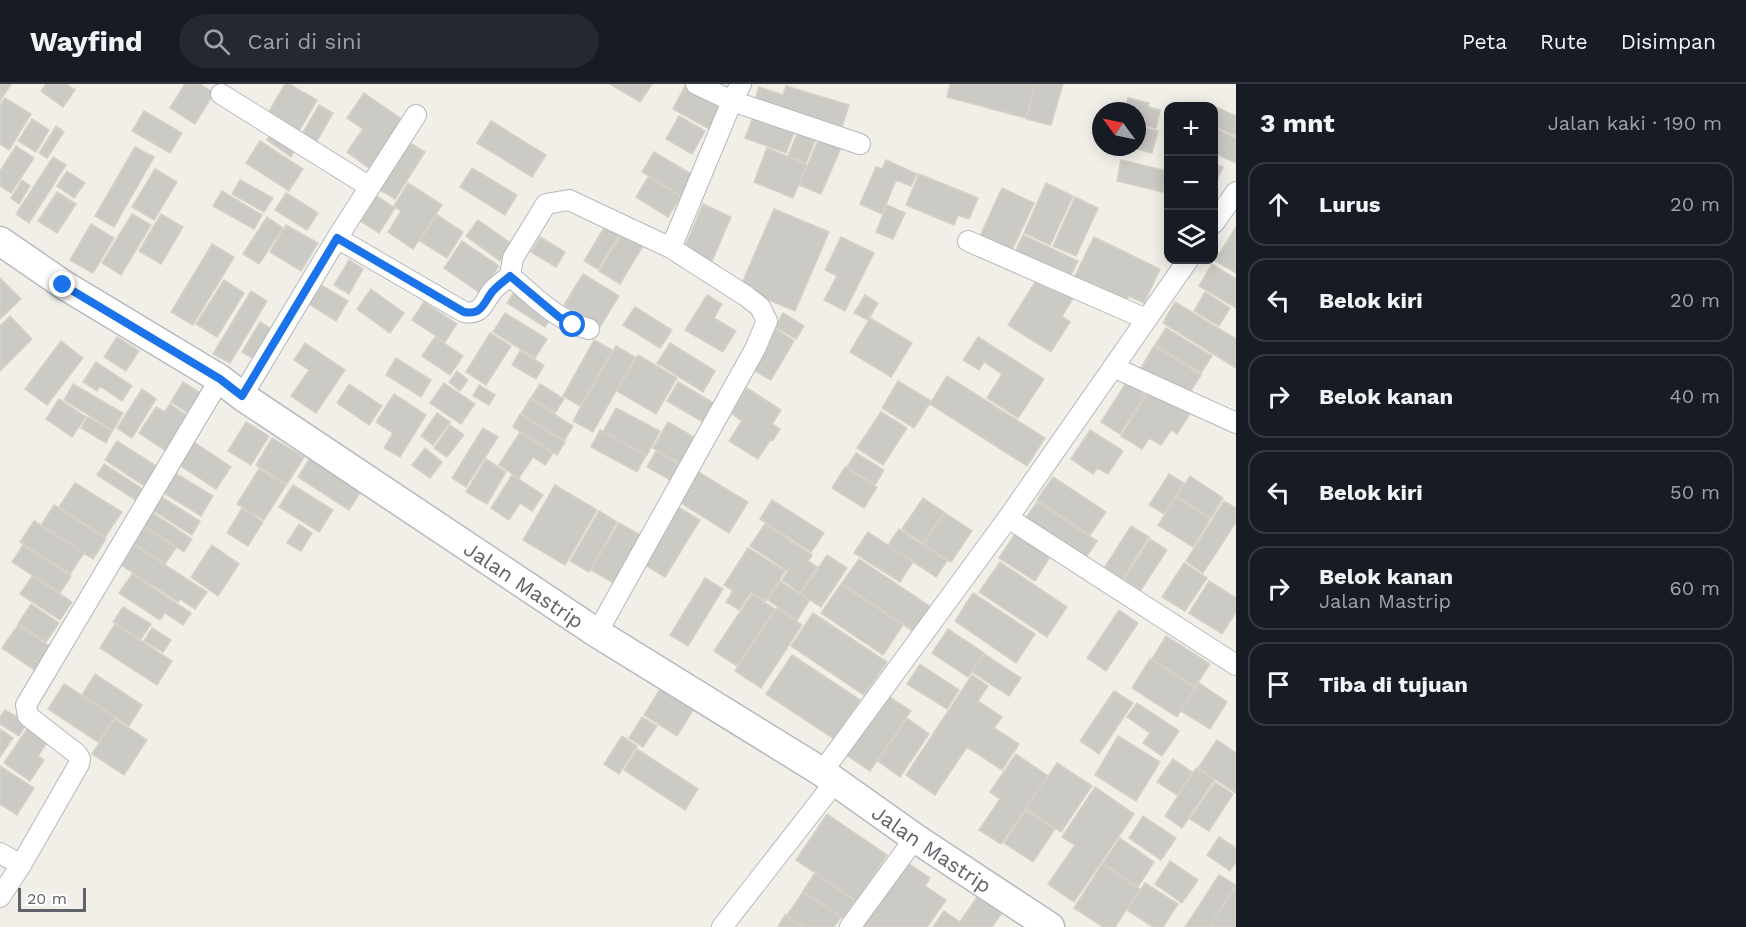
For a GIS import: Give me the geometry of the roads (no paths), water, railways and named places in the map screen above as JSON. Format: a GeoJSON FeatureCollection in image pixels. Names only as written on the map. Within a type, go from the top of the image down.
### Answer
{"type":"FeatureCollection","features":[{"type":"Feature","properties":{"kind":"main road","name":"Jalan Mastrip"},"geometry":{"type":"LineString","coordinates":[[0,241],[63,285],[231,388],[597,633],[828,777],[1050,927]]}},
{"type":"Feature","properties":{"kind":"street"},"geometry":{"type":"LineString","coordinates":[[696,84],[736,92],[860,144]]}},
{"type":"Feature","properties":{"kind":"street"},"geometry":{"type":"LineString","coordinates":[[671,248],[736,92]]}},
{"type":"Feature","properties":{"kind":"street"},"geometry":{"type":"LineString","coordinates":[[221,94],[370,187]]}},
{"type":"Feature","properties":{"kind":"street"},"geometry":{"type":"LineString","coordinates":[[0,897],[21,865],[80,759],[77,754],[28,716],[26,705],[231,388],[337,238],[416,115]]}},
{"type":"Feature","properties":{"kind":"street"},"geometry":{"type":"LineString","coordinates":[[1218,217],[1236,192]]}},
{"type":"Feature","properties":{"kind":"street"},"geometry":{"type":"LineString","coordinates":[[337,238],[464,312],[472,313],[481,309],[493,290],[510,276],[513,258],[546,204],[569,200],[671,248],[746,296],[760,308],[767,321],[755,349],[597,633]]}},
{"type":"Feature","properties":{"kind":"street"},"geometry":{"type":"LineString","coordinates":[[968,241],[1146,319]]}},
{"type":"Feature","properties":{"kind":"street"},"geometry":{"type":"LineString","coordinates":[[722,927],[1185,264]]}},
{"type":"Feature","properties":{"kind":"street"},"geometry":{"type":"LineString","coordinates":[[510,276],[559,317],[573,325],[589,329]]}},
{"type":"Feature","properties":{"kind":"street"},"geometry":{"type":"LineString","coordinates":[[1113,367],[1236,423]]}},
{"type":"Feature","properties":{"kind":"street"},"geometry":{"type":"LineString","coordinates":[[1008,518],[1236,665]]}},
{"type":"Feature","properties":{"kind":"street"},"geometry":{"type":"LineString","coordinates":[[850,927],[915,837]]}},
{"type":"Feature","properties":{"kind":"street"},"geometry":{"type":"LineString","coordinates":[[0,853],[21,865]]}}]}
